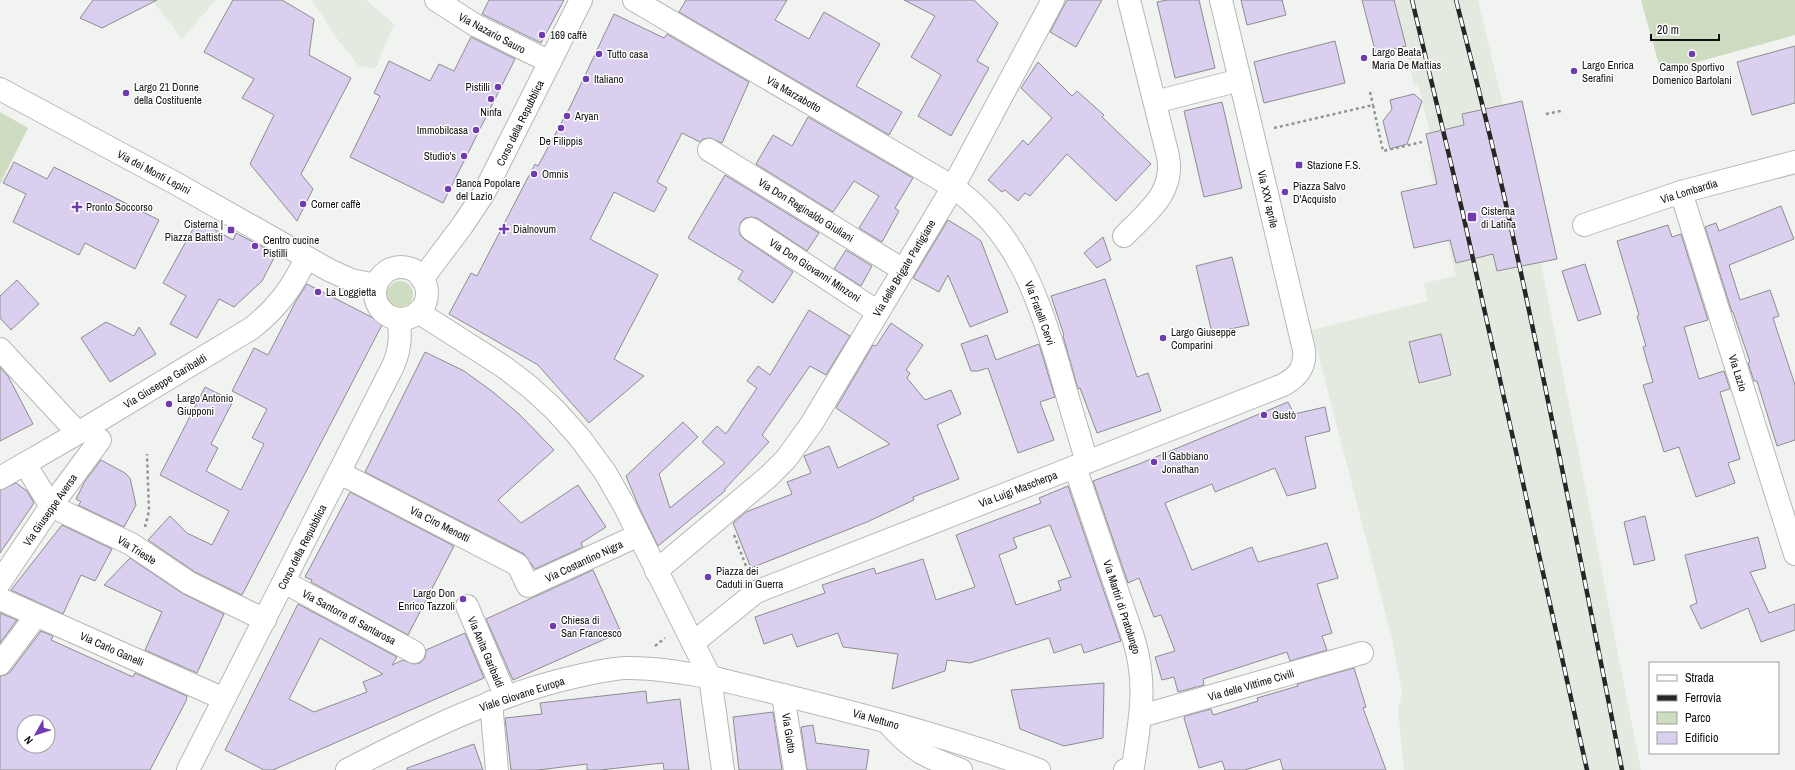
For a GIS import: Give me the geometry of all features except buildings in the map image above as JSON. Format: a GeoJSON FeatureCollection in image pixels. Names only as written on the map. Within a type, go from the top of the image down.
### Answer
{"type":"FeatureCollection","features":[{"type":"Feature","properties":{"kind":"street","name":"Via Nazario Sauro"},"geometry":{"type":"LineString","coordinates":[[436,0],[475,25],[550,62]]}},
{"type":"Feature","properties":{"kind":"street","name":"Corso della Repubblica"},"geometry":{"type":"LineString","coordinates":[[422,279],[462,226],[484,193],[581,0]]}},
{"type":"Feature","properties":{"kind":"street","name":"Via Marzabotto"},"geometry":{"type":"LineString","coordinates":[[634,0],[953,187]]}},
{"type":"Feature","properties":{"kind":"street","name":"Via delle Brigate Partigiane"},"geometry":{"type":"LineString","coordinates":[[725,514],[768,477],[792,450],[820,410],[953,187],[1053,0]]}},
{"type":"Feature","properties":{"kind":"street"},"geometry":{"type":"LineString","coordinates":[[1124,236],[1158,200],[1166,187],[1170,171],[1168,156],[1129,0]]}},
{"type":"Feature","properties":{"kind":"street","name":"Via XXV aprile"},"geometry":{"type":"LineString","coordinates":[[1221,0],[1304,350],[1305,362],[1300,373],[1295,378],[1279,387]]}},
{"type":"Feature","properties":{"kind":"street"},"geometry":{"type":"LineString","coordinates":[[1155,102],[1240,80]]}},
{"type":"Feature","properties":{"kind":"street","name":"Via dei Monti Lepini"},"geometry":{"type":"LineString","coordinates":[[0,89],[182,186],[306,258],[351,280],[376,284]]}},
{"type":"Feature","properties":{"kind":"street","name":"Via Don Reginaldo Giuliani"},"geometry":{"type":"LineString","coordinates":[[709,150],[903,270]]}},
{"type":"Feature","properties":{"kind":"street","name":"Via Lombardia"},"geometry":{"type":"LineString","coordinates":[[1584,226],[1681,192],[1795,162]]}},
{"type":"Feature","properties":{"kind":"street","name":"Via Fratelli Cervi"},"geometry":{"type":"LineString","coordinates":[[953,187],[978,207],[994,224],[1014,251],[1026,273],[1041,308],[1081,464]]}},
{"type":"Feature","properties":{"kind":"street","name":"Via Lazio"},"geometry":{"type":"LineString","coordinates":[[1681,192],[1795,554]]}},
{"type":"Feature","properties":{"kind":"street","name":"Via Don Giovanni Minzoni"},"geometry":{"type":"LineString","coordinates":[[751,229],[878,312]]}},
{"type":"Feature","properties":{"kind":"street","name":"Via Giuseppe Garibaldi"},"geometry":{"type":"LineString","coordinates":[[0,478],[78,434],[259,322],[287,294],[297,278],[306,258]]}},
{"type":"Feature","properties":{"kind":"street"},"geometry":{"type":"LineString","coordinates":[[408,316],[426,300],[427,293],[422,279],[417,273],[410,269],[394,268],[380,277],[376,284],[376,300],[384,314],[408,316],[504,367],[530,387],[555,410],[580,438],[605,472],[639,535],[710,677],[723,770]]}},
{"type":"Feature","properties":{"kind":"street","name":"Corso della Repubblica"},"geometry":{"type":"LineString","coordinates":[[188,770],[340,473],[398,356],[401,337],[408,316]]}},
{"type":"Feature","properties":{"kind":"street"},"geometry":{"type":"LineString","coordinates":[[0,349],[78,434]]}},
{"type":"Feature","properties":{"kind":"street","name":"Via Luigi Mascherpa"},"geometry":{"type":"LineString","coordinates":[[756,592],[1279,387]]}},
{"type":"Feature","properties":{"kind":"street","name":"Via Giuseppe Aversa"},"geometry":{"type":"LineString","coordinates":[[0,582],[51,506],[100,440]]}},
{"type":"Feature","properties":{"kind":"street"},"geometry":{"type":"LineString","coordinates":[[25,464],[51,506]]}},
{"type":"Feature","properties":{"kind":"street","name":"Via Martiri di Pratolungo"},"geometry":{"type":"LineString","coordinates":[[1081,464],[1137,649],[1143,688],[1141,716],[1132,769]]}},
{"type":"Feature","properties":{"kind":"street","name":"Via Ciro Menotti"},"geometry":{"type":"LineString","coordinates":[[340,473],[518,565],[528,586]]}},
{"type":"Feature","properties":{"kind":"street","name":"Via Trieste"},"geometry":{"type":"LineString","coordinates":[[51,506],[123,540],[190,582],[265,620]]}},
{"type":"Feature","properties":{"kind":"street"},"geometry":{"type":"LineString","coordinates":[[656,571],[725,514]]}},
{"type":"Feature","properties":{"kind":"street","name":"Via Costantino Nigra"},"geometry":{"type":"LineString","coordinates":[[528,586],[639,535]]}},
{"type":"Feature","properties":{"kind":"street","name":"Via Santorre di Santarosa"},"geometry":{"type":"LineString","coordinates":[[284,582],[414,652]]}},
{"type":"Feature","properties":{"kind":"street"},"geometry":{"type":"LineString","coordinates":[[693,643],[756,592]]}},
{"type":"Feature","properties":{"kind":"street","name":"Via Carlo Ganelli"},"geometry":{"type":"LineString","coordinates":[[0,599],[224,699]]}},
{"type":"Feature","properties":{"kind":"street","name":"Via Anita Garibaldi"},"geometry":{"type":"LineString","coordinates":[[467,606],[499,700],[497,770]]}},
{"type":"Feature","properties":{"kind":"street"},"geometry":{"type":"LineString","coordinates":[[0,664],[36,616]]}},
{"type":"Feature","properties":{"kind":"street","name":"Via delle Vittime Civili"},"geometry":{"type":"LineString","coordinates":[[1141,716],[1362,653]]}},
{"type":"Feature","properties":{"kind":"street","name":"Viale Giovane Europa"},"geometry":{"type":"LineString","coordinates":[[346,770],[393,746],[499,700],[559,681],[617,669],[656,670],[710,677]]}},
{"type":"Feature","properties":{"kind":"street","name":"Via Nettuno"},"geometry":{"type":"LineString","coordinates":[[710,677],[887,722],[994,754],[1039,770]]}},
{"type":"Feature","properties":{"kind":"street","name":"Via Giotto"},"geometry":{"type":"LineString","coordinates":[[783,695],[795,770]]}},
{"type":"Feature","properties":{"kind":"street"},"geometry":{"type":"LineString","coordinates":[[887,722],[917,751],[932,759],[961,770]]}},
{"type":"Feature","properties":{"kind":"path"},"geometry":{"type":"LineString","coordinates":[[1370,92],[1383,151],[1422,142]]}},
{"type":"Feature","properties":{"kind":"path"},"geometry":{"type":"LineString","coordinates":[[1253,133],[1373,105]]}},
{"type":"Feature","properties":{"kind":"path"},"geometry":{"type":"LineString","coordinates":[[1546,114],[1560,110]]}},
{"type":"Feature","properties":{"kind":"path"},"geometry":{"type":"LineString","coordinates":[[139,549],[149,511],[147,454]]}},
{"type":"Feature","properties":{"kind":"path"},"geometry":{"type":"LineString","coordinates":[[725,514],[756,592]]}},
{"type":"Feature","properties":{"kind":"shaded area"},"geometry":{"type":"Polygon","coordinates":[[[152,0],[216,0],[182,39],[152,0]]]}},
{"type":"Feature","properties":{"kind":"shaded area"},"geometry":{"type":"Polygon","coordinates":[[[312,0],[366,0],[394,24],[375,69],[359,66],[338,40],[312,0]]]}},
{"type":"Feature","properties":{"kind":"shaded area"},"geometry":{"type":"Polygon","coordinates":[[[1394,0],[1478,0],[1541,263],[1641,770],[1404,770],[1398,710],[1402,693],[1392,639],[1312,330],[1428,301],[1424,283],[1456,276],[1429,161],[1436,158],[1418,85],[1414,86],[1394,0]]]}},
{"type":"Feature","properties":{"kind":"green space","name":"Campo Sportivo Domenico Bartolani"},"geometry":{"type":"Polygon","coordinates":[[[1641,0],[1795,0],[1795,35],[1661,72],[1641,0]]]}},
{"type":"Feature","properties":{"kind":"green space"},"geometry":{"type":"Polygon","coordinates":[[[0,112],[28,128],[0,184],[0,112]]]}},
{"type":"Feature","properties":{"kind":"green space"},"geometry":{"type":"Polygon","coordinates":[[[400,281],[409,285],[413,294],[409,303],[400,307],[391,303],[387,294],[391,285],[400,281]]]}},
{"type":"Feature","properties":{"kind":"railway"},"geometry":{"type":"LineString","coordinates":[[1412,0],[1463,214],[1587,770]]}},
{"type":"Feature","properties":{"kind":"railway"},"geometry":{"type":"LineString","coordinates":[[1456,0],[1521,271],[1622,770]]}},
{"type":"Feature","properties":{"kind":"place","name":"169 caffè"},"geometry":{"type":"Point","coordinates":[542,35]}},
{"type":"Feature","properties":{"kind":"place","name":"Tutto casa"},"geometry":{"type":"Point","coordinates":[599,54]}},
{"type":"Feature","properties":{"kind":"place","name":"Campo Sportivo Domenico Bartolani"},"geometry":{"type":"Point","coordinates":[1692,54]}},
{"type":"Feature","properties":{"kind":"place","name":"Largo Beata Maria De Mattias"},"geometry":{"type":"Point","coordinates":[1364,58]}},
{"type":"Feature","properties":{"kind":"place","name":"Largo Enrica Serafini"},"geometry":{"type":"Point","coordinates":[1574,71]}},
{"type":"Feature","properties":{"kind":"place","name":"Italiano"},"geometry":{"type":"Point","coordinates":[586,79]}},
{"type":"Feature","properties":{"kind":"place","name":"Pistilli"},"geometry":{"type":"Point","coordinates":[498,87]}},
{"type":"Feature","properties":{"kind":"place","name":"Largo 21 Donne della Costituente"},"geometry":{"type":"Point","coordinates":[126,93]}},
{"type":"Feature","properties":{"kind":"place","name":"Ninfa"},"geometry":{"type":"Point","coordinates":[491,99]}},
{"type":"Feature","properties":{"kind":"place","name":"Aryan"},"geometry":{"type":"Point","coordinates":[567,116]}},
{"type":"Feature","properties":{"kind":"place","name":"De Filippis"},"geometry":{"type":"Point","coordinates":[561,128]}},
{"type":"Feature","properties":{"kind":"place","name":"Immobilcasa"},"geometry":{"type":"Point","coordinates":[476,130]}},
{"type":"Feature","properties":{"kind":"place","name":"Studio's"},"geometry":{"type":"Point","coordinates":[464,156]}},
{"type":"Feature","properties":{"kind":"place","name":"Stazione F.S."},"geometry":{"type":"Point","coordinates":[1299,165]}},
{"type":"Feature","properties":{"kind":"place","name":"Omnis"},"geometry":{"type":"Point","coordinates":[534,174]}},
{"type":"Feature","properties":{"kind":"place","name":"Banca Popolare del Lazio"},"geometry":{"type":"Point","coordinates":[448,189]}},
{"type":"Feature","properties":{"kind":"place","name":"Piazza Salvo D'Acquisto"},"geometry":{"type":"Point","coordinates":[1285,192]}},
{"type":"Feature","properties":{"kind":"place","name":"Corner caffè"},"geometry":{"type":"Point","coordinates":[303,204]}},
{"type":"Feature","properties":{"kind":"place","name":"Pronto Soccorso"},"geometry":{"type":"Point","coordinates":[77,207]}},
{"type":"Feature","properties":{"kind":"place","name":"Cisterna di Latina"},"geometry":{"type":"Point","coordinates":[1472,217]}},
{"type":"Feature","properties":{"kind":"place","name":"Dialnovum"},"geometry":{"type":"Point","coordinates":[504,229]}},
{"type":"Feature","properties":{"kind":"place","name":"Cisterna | Piazza Battisti"},"geometry":{"type":"Point","coordinates":[231,230]}},
{"type":"Feature","properties":{"kind":"place","name":"Centro cucine Pistilli"},"geometry":{"type":"Point","coordinates":[255,246]}},
{"type":"Feature","properties":{"kind":"place","name":"La Loggietta"},"geometry":{"type":"Point","coordinates":[318,292]}},
{"type":"Feature","properties":{"kind":"place","name":"Largo Giuseppe Comparini"},"geometry":{"type":"Point","coordinates":[1163,338]}},
{"type":"Feature","properties":{"kind":"place","name":"Largo Antonio Giupponi"},"geometry":{"type":"Point","coordinates":[169,404]}},
{"type":"Feature","properties":{"kind":"place","name":"Gustò"},"geometry":{"type":"Point","coordinates":[1264,415]}},
{"type":"Feature","properties":{"kind":"place","name":"Il Gabbiano Jonathan"},"geometry":{"type":"Point","coordinates":[1154,462]}},
{"type":"Feature","properties":{"kind":"place","name":"Piazza dei Caduti in Guerra"},"geometry":{"type":"Point","coordinates":[708,577]}},
{"type":"Feature","properties":{"kind":"place","name":"Largo Don Enrico Tazzoli"},"geometry":{"type":"Point","coordinates":[463,599]}},
{"type":"Feature","properties":{"kind":"place","name":"Chiesa di San Francesco"},"geometry":{"type":"Point","coordinates":[553,626]}}]}
